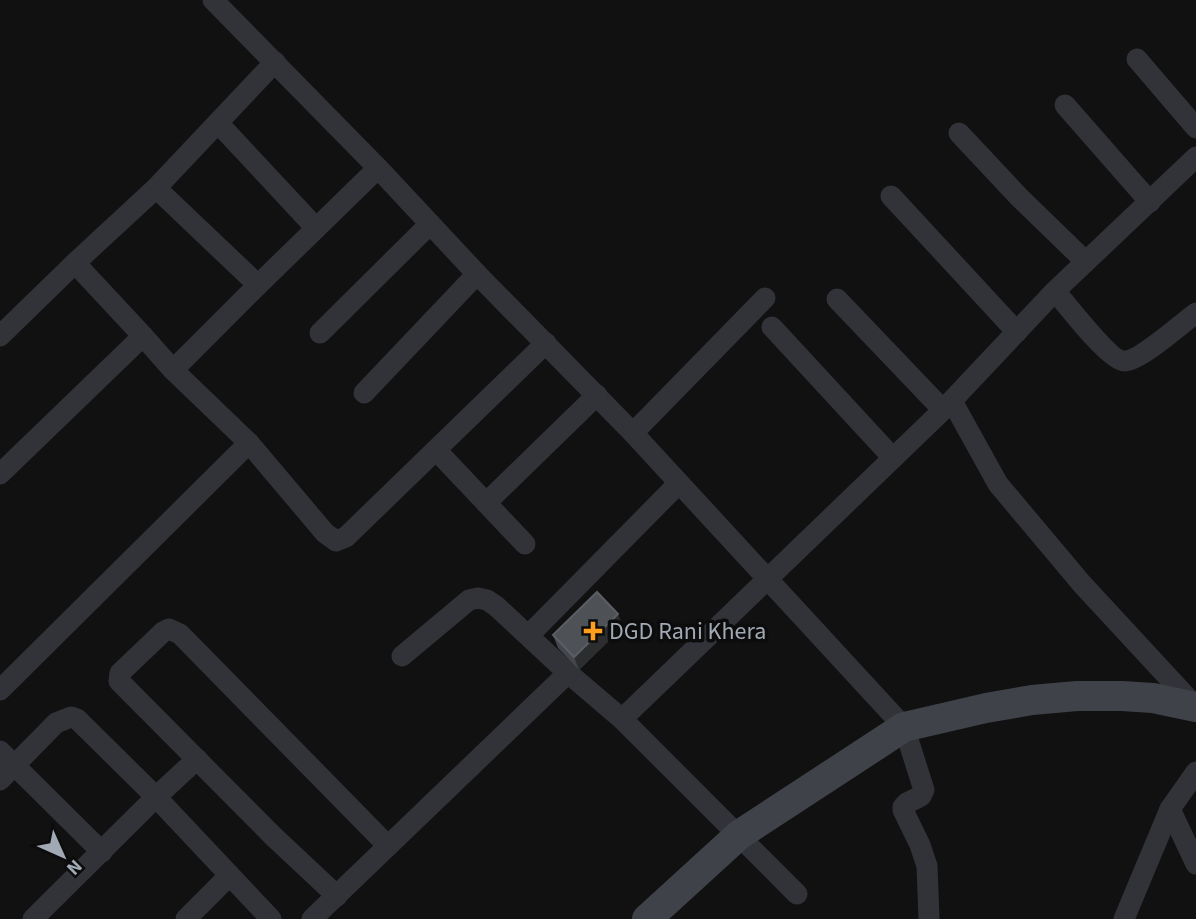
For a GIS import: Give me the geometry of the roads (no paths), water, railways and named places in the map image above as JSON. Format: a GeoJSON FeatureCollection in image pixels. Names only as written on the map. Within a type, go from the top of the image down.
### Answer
{"type":"FeatureCollection","features":[{"type":"Feature","properties":{"kind":"street"},"geometry":{"type":"LineString","coordinates":[[213,0],[597,395],[904,727],[923,790],[921,796],[907,803],[903,810],[928,866],[929,919]]}},
{"type":"Feature","properties":{"kind":"street"},"geometry":{"type":"LineString","coordinates":[[1137,59],[1196,128]]}},
{"type":"Feature","properties":{"kind":"street"},"geometry":{"type":"LineString","coordinates":[[0,336],[156,188],[275,62]]}},
{"type":"Feature","properties":{"kind":"street"},"geometry":{"type":"LineString","coordinates":[[1065,105],[1150,202]]}},
{"type":"Feature","properties":{"kind":"street"},"geometry":{"type":"LineString","coordinates":[[218,123],[316,228]]}},
{"type":"Feature","properties":{"kind":"street"},"geometry":{"type":"LineString","coordinates":[[959,133],[1019,197],[1085,261]]}},
{"type":"Feature","properties":{"kind":"street"},"geometry":{"type":"LineString","coordinates":[[622,719],[948,406],[1055,291],[1196,157]]}},
{"type":"Feature","properties":{"kind":"street"},"geometry":{"type":"LineString","coordinates":[[173,370],[377,168]]}},
{"type":"Feature","properties":{"kind":"street"},"geometry":{"type":"LineString","coordinates":[[156,188],[258,285]]}},
{"type":"Feature","properties":{"kind":"street"},"geometry":{"type":"LineString","coordinates":[[891,196],[1017,332]]}},
{"type":"Feature","properties":{"kind":"street"},"geometry":{"type":"LineString","coordinates":[[320,333],[430,224]]}},
{"type":"Feature","properties":{"kind":"street"},"geometry":{"type":"LineString","coordinates":[[75,263],[173,370],[249,443],[325,533],[336,541],[345,537],[546,343]]}},
{"type":"Feature","properties":{"kind":"street"},"geometry":{"type":"LineString","coordinates":[[363,393],[477,274]]}},
{"type":"Feature","properties":{"kind":"street"},"geometry":{"type":"LineString","coordinates":[[1055,291],[1105,349],[1117,360],[1126,362],[1140,357],[1196,313]]}},
{"type":"Feature","properties":{"kind":"street"},"geometry":{"type":"LineString","coordinates":[[633,433],[765,298]]}},
{"type":"Feature","properties":{"kind":"street"},"geometry":{"type":"LineString","coordinates":[[837,299],[948,406],[998,484],[1082,584],[1195,706]]}},
{"type":"Feature","properties":{"kind":"street"},"geometry":{"type":"LineString","coordinates":[[772,327],[893,458]]}},
{"type":"Feature","properties":{"kind":"street"},"geometry":{"type":"LineString","coordinates":[[0,474],[143,336]]}},
{"type":"Feature","properties":{"kind":"street"},"geometry":{"type":"LineString","coordinates":[[486,503],[597,395]]}},
{"type":"Feature","properties":{"kind":"street"},"geometry":{"type":"LineString","coordinates":[[0,690],[249,443]]}},
{"type":"Feature","properties":{"kind":"street"},"geometry":{"type":"LineString","coordinates":[[436,450],[525,544]]}},
{"type":"Feature","properties":{"kind":"street"},"geometry":{"type":"LineString","coordinates":[[529,635],[679,483]]}},
{"type":"Feature","properties":{"kind":"street"},"geometry":{"type":"LineString","coordinates":[[402,656],[461,605],[478,598],[487,600],[622,719],[797,894]]}},
{"type":"Feature","properties":{"kind":"street"},"geometry":{"type":"LineString","coordinates":[[337,896],[273,836],[119,681],[120,673],[163,632],[169,629],[180,634],[388,846]]}},
{"type":"Feature","properties":{"kind":"street"},"geometry":{"type":"LineString","coordinates":[[312,919],[568,673]]}},
{"type":"Feature","properties":{"kind":"street"},"geometry":{"type":"LineString","coordinates":[[647,919],[739,835],[904,727],[1009,704],[1077,696],[1153,698],[1195,706]]}},
{"type":"Feature","properties":{"kind":"street"},"geometry":{"type":"LineString","coordinates":[[102,852],[5,765],[57,723],[71,717],[77,719],[156,797],[271,919]]}},
{"type":"Feature","properties":{"kind":"street"},"geometry":{"type":"LineString","coordinates":[[33,919],[197,759]]}},
{"type":"Feature","properties":{"kind":"street"},"geometry":{"type":"LineString","coordinates":[[1124,919],[1170,809],[1196,772]]}},
{"type":"Feature","properties":{"kind":"street"},"geometry":{"type":"LineString","coordinates":[[1170,809],[1196,864]]}},
{"type":"Feature","properties":{"kind":"street"},"geometry":{"type":"LineString","coordinates":[[186,919],[229,876]]}},
{"type":"Feature","properties":{"kind":"place","name":"DGD Rani Khera"},"geometry":{"type":"Point","coordinates":[593,631]}}]}
